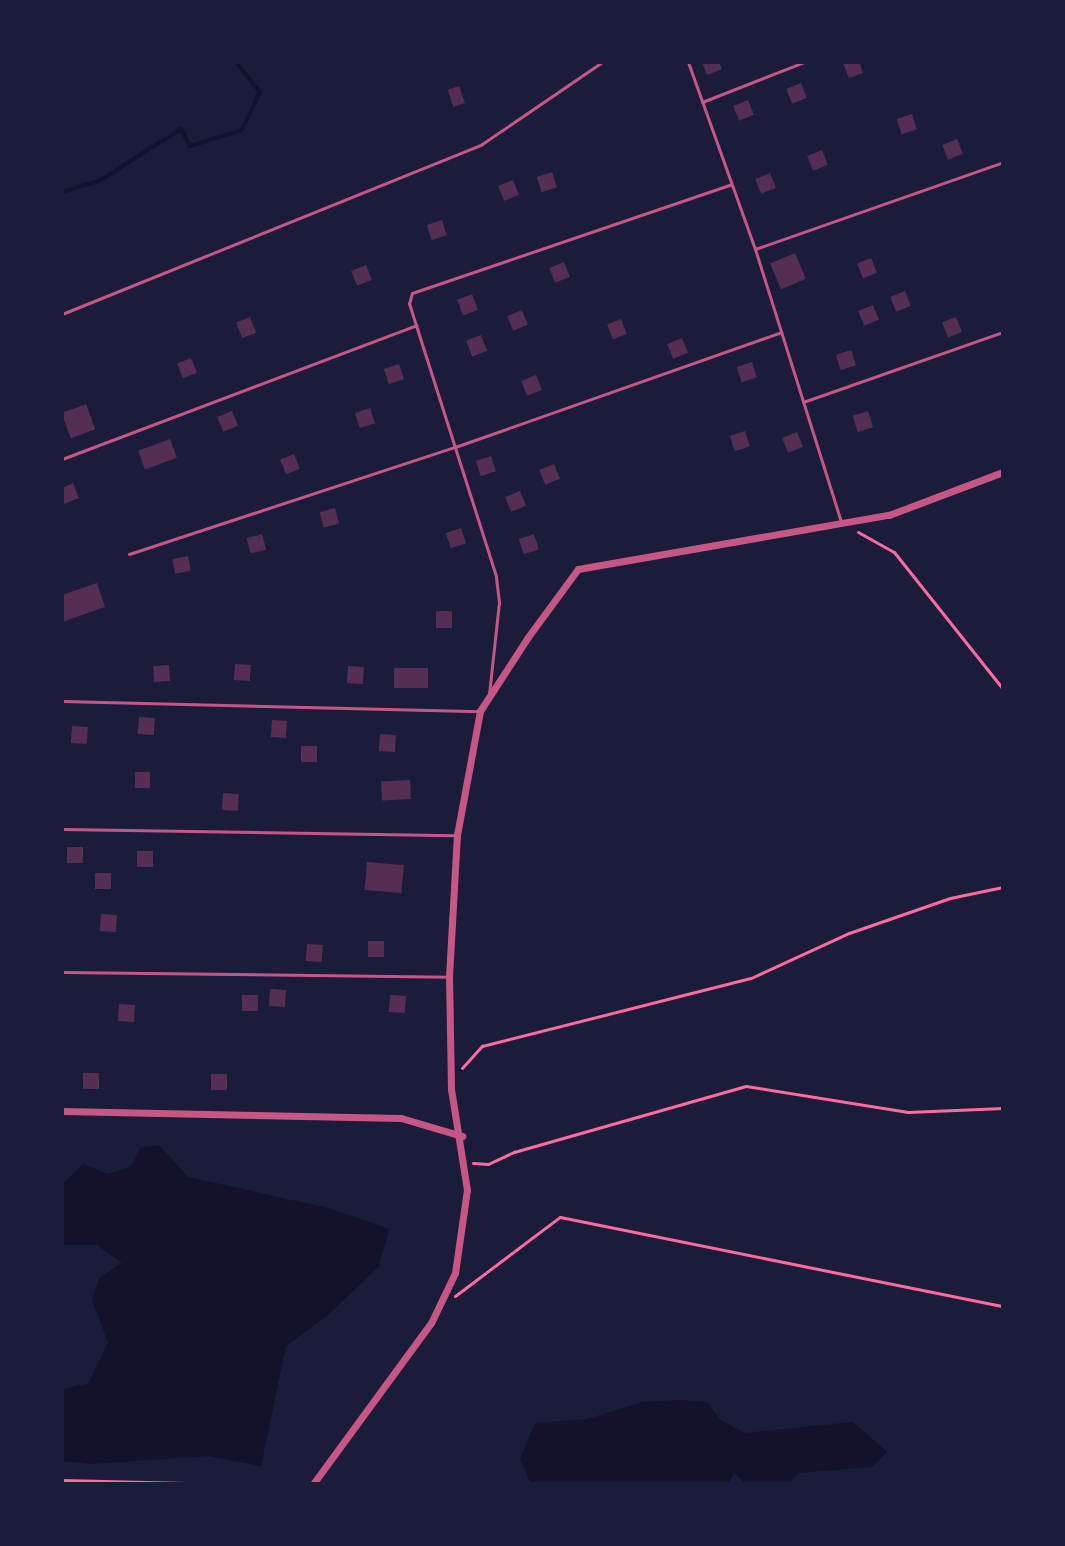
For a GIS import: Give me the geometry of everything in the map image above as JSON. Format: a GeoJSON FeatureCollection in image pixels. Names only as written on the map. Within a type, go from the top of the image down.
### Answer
{"type":"FeatureCollection","features":[{"type":"Feature","properties":{"kind":"street"},"geometry":{"type":"LineString","coordinates":[[313,1484],[446,1300],[463,1225],[464,1162],[451,1081],[449,977],[457,835],[480,711],[488,698],[578,569],[889,515],[1003,472]]}},
{"type":"Feature","properties":{"kind":"street"},"geometry":{"type":"LineString","coordinates":[[62,1111],[401,1118],[462,1136]]}},
{"type":"Feature","properties":{"kind":"lane"},"geometry":{"type":"LineString","coordinates":[[62,314],[482,144],[602,62]]}},
{"type":"Feature","properties":{"kind":"lane"},"geometry":{"type":"LineString","coordinates":[[688,62],[755,249],[842,525]]}},
{"type":"Feature","properties":{"kind":"lane"},"geometry":{"type":"LineString","coordinates":[[702,102],[804,62]]}},
{"type":"Feature","properties":{"kind":"lane"},"geometry":{"type":"LineString","coordinates":[[755,249],[1003,162]]}},
{"type":"Feature","properties":{"kind":"lane"},"geometry":{"type":"LineString","coordinates":[[488,698],[499,602],[496,576],[409,299],[421,287],[730,185]]}},
{"type":"Feature","properties":{"kind":"lane"},"geometry":{"type":"LineString","coordinates":[[62,459],[416,325]]}},
{"type":"Feature","properties":{"kind":"lane"},"geometry":{"type":"LineString","coordinates":[[129,554],[455,447],[781,332]]}},
{"type":"Feature","properties":{"kind":"lane"},"geometry":{"type":"LineString","coordinates":[[803,402],[1003,332]]}},
{"type":"Feature","properties":{"kind":"lane"},"geometry":{"type":"LineString","coordinates":[[62,701],[480,711]]}},
{"type":"Feature","properties":{"kind":"lane"},"geometry":{"type":"LineString","coordinates":[[62,829],[457,835]]}},
{"type":"Feature","properties":{"kind":"lane"},"geometry":{"type":"LineString","coordinates":[[62,972],[449,977]]}},
{"type":"Feature","properties":{"kind":"path"},"geometry":{"type":"LineString","coordinates":[[842,525],[894,552],[1003,689]]}},
{"type":"Feature","properties":{"kind":"path"},"geometry":{"type":"LineString","coordinates":[[451,1081],[482,1046],[751,978],[849,933],[950,898],[1003,887]]}},
{"type":"Feature","properties":{"kind":"path"},"geometry":{"type":"LineString","coordinates":[[464,1162],[488,1164],[514,1152],[746,1086],[908,1112],[1003,1108]]}},
{"type":"Feature","properties":{"kind":"path"},"geometry":{"type":"LineString","coordinates":[[446,1300],[474,1286],[560,1217],[1003,1306]]}},
{"type":"Feature","properties":{"kind":"path"},"geometry":{"type":"LineString","coordinates":[[62,1480],[229,1484]]}},
{"type":"Feature","properties":{"kind":"shaded area"},"geometry":{"type":"Polygon","coordinates":[[[160,1146],[188,1177],[332,1209],[389,1229],[379,1266],[326,1317],[286,1346],[261,1466],[208,1456],[91,1464],[62,1461],[62,1389],[88,1384],[108,1343],[92,1299],[99,1278],[122,1263],[97,1245],[62,1245],[62,1184],[83,1164],[108,1174],[130,1167],[141,1147],[160,1146]]]}},
{"type":"Feature","properties":{"kind":"shaded area"},"geometry":{"type":"Polygon","coordinates":[[[643,1402],[707,1402],[720,1420],[745,1433],[853,1422],[887,1452],[872,1467],[798,1473],[789,1484],[746,1484],[734,1473],[728,1484],[531,1484],[520,1459],[535,1423],[587,1419],[643,1402]]]}},
{"type":"Feature","properties":{"kind":"building"},"geometry":{"type":"Polygon","coordinates":[[[702,62],[719,62],[722,69],[707,75],[702,62]]]}},
{"type":"Feature","properties":{"kind":"building"},"geometry":{"type":"Polygon","coordinates":[[[859,62],[863,73],[849,78],[843,63],[859,62]]]}},
{"type":"Feature","properties":{"kind":"building"},"geometry":{"type":"Polygon","coordinates":[[[801,83],[807,98],[792,104],[786,89],[801,83]]]}},
{"type":"Feature","properties":{"kind":"building"},"geometry":{"type":"Polygon","coordinates":[[[459,86],[465,103],[454,107],[448,90],[459,86]]]}},
{"type":"Feature","properties":{"kind":"building"},"geometry":{"type":"Polygon","coordinates":[[[748,100],[754,115],[739,121],[733,106],[748,100]]]}},
{"type":"Feature","properties":{"kind":"building"},"geometry":{"type":"Polygon","coordinates":[[[912,114],[917,129],[902,134],[897,119],[912,114]]]}},
{"type":"Feature","properties":{"kind":"building"},"geometry":{"type":"Polygon","coordinates":[[[957,139],[963,154],[948,160],[942,145],[957,139]]]}},
{"type":"Feature","properties":{"kind":"building"},"geometry":{"type":"Polygon","coordinates":[[[822,150],[828,165],[813,171],[807,156],[822,150]]]}},
{"type":"Feature","properties":{"kind":"building"},"geometry":{"type":"Polygon","coordinates":[[[552,172],[557,187],[542,192],[537,177],[552,172]]]}},
{"type":"Feature","properties":{"kind":"building"},"geometry":{"type":"Polygon","coordinates":[[[770,173],[776,188],[761,194],[755,179],[770,173]]]}},
{"type":"Feature","properties":{"kind":"building"},"geometry":{"type":"Polygon","coordinates":[[[513,180],[519,195],[504,201],[498,186],[513,180]]]}},
{"type":"Feature","properties":{"kind":"building"},"geometry":{"type":"Polygon","coordinates":[[[442,220],[447,235],[432,240],[427,225],[442,220]]]}},
{"type":"Feature","properties":{"kind":"building"},"geometry":{"type":"Polygon","coordinates":[[[795,253],[806,279],[781,289],[770,264],[795,253]]]}},
{"type":"Feature","properties":{"kind":"building"},"geometry":{"type":"Polygon","coordinates":[[[871,258],[877,273],[863,278],[857,264],[871,258]]]}},
{"type":"Feature","properties":{"kind":"building"},"geometry":{"type":"Polygon","coordinates":[[[564,262],[570,277],[555,283],[549,268],[564,262]]]}},
{"type":"Feature","properties":{"kind":"building"},"geometry":{"type":"Polygon","coordinates":[[[366,265],[372,280],[357,286],[351,271],[366,265]]]}},
{"type":"Feature","properties":{"kind":"building"},"geometry":{"type":"Polygon","coordinates":[[[905,291],[911,306],[896,312],[890,297],[905,291]]]}},
{"type":"Feature","properties":{"kind":"building"},"geometry":{"type":"Polygon","coordinates":[[[472,294],[478,310],[463,316],[457,300],[472,294]]]}},
{"type":"Feature","properties":{"kind":"building"},"geometry":{"type":"Polygon","coordinates":[[[873,305],[879,320],[864,326],[858,311],[873,305]]]}},
{"type":"Feature","properties":{"kind":"building"},"geometry":{"type":"Polygon","coordinates":[[[522,310],[528,325],[513,331],[507,316],[522,310]]]}},
{"type":"Feature","properties":{"kind":"building"},"geometry":{"type":"Polygon","coordinates":[[[250,317],[256,333],[242,338],[236,322],[250,317]]]}},
{"type":"Feature","properties":{"kind":"building"},"geometry":{"type":"Polygon","coordinates":[[[956,317],[962,332],[948,337],[942,323],[956,317]]]}},
{"type":"Feature","properties":{"kind":"building"},"geometry":{"type":"Polygon","coordinates":[[[621,319],[627,334],[613,339],[607,325],[621,319]]]}},
{"type":"Feature","properties":{"kind":"building"},"geometry":{"type":"Polygon","coordinates":[[[481,335],[487,351],[472,357],[466,341],[481,335]]]}},
{"type":"Feature","properties":{"kind":"building"},"geometry":{"type":"Polygon","coordinates":[[[682,338],[688,353],[673,359],[667,344],[682,338]]]}},
{"type":"Feature","properties":{"kind":"building"},"geometry":{"type":"Polygon","coordinates":[[[851,350],[856,365],[841,370],[836,355],[851,350]]]}},
{"type":"Feature","properties":{"kind":"building"},"geometry":{"type":"Polygon","coordinates":[[[191,358],[197,373],[183,378],[177,364],[191,358]]]}},
{"type":"Feature","properties":{"kind":"building"},"geometry":{"type":"Polygon","coordinates":[[[752,362],[757,377],[742,382],[737,367],[752,362]]]}},
{"type":"Feature","properties":{"kind":"building"},"geometry":{"type":"Polygon","coordinates":[[[399,364],[404,379],[389,384],[384,369],[399,364]]]}},
{"type":"Feature","properties":{"kind":"building"},"geometry":{"type":"Polygon","coordinates":[[[536,375],[542,390],[527,396],[521,381],[536,375]]]}},
{"type":"Feature","properties":{"kind":"building"},"geometry":{"type":"Polygon","coordinates":[[[86,404],[95,429],[71,438],[62,413],[86,404]]]}},
{"type":"Feature","properties":{"kind":"building"},"geometry":{"type":"Polygon","coordinates":[[[370,408],[375,423],[360,428],[355,413],[370,408]]]}},
{"type":"Feature","properties":{"kind":"building"},"geometry":{"type":"Polygon","coordinates":[[[232,411],[238,426],[223,432],[217,417],[232,411]]]}},
{"type":"Feature","properties":{"kind":"building"},"geometry":{"type":"Polygon","coordinates":[[[868,411],[873,427],[858,432],[853,416],[868,411]]]}},
{"type":"Feature","properties":{"kind":"building"},"geometry":{"type":"Polygon","coordinates":[[[745,431],[750,446],[735,451],[730,436],[745,431]]]}},
{"type":"Feature","properties":{"kind":"building"},"geometry":{"type":"Polygon","coordinates":[[[797,432],[803,447],[788,453],[782,438],[797,432]]]}},
{"type":"Feature","properties":{"kind":"building"},"geometry":{"type":"Polygon","coordinates":[[[170,439],[177,458],[145,469],[138,451],[170,439]]]}},
{"type":"Feature","properties":{"kind":"building"},"geometry":{"type":"Polygon","coordinates":[[[294,454],[300,469],[286,474],[280,460],[294,454]]]}},
{"type":"Feature","properties":{"kind":"building"},"geometry":{"type":"Polygon","coordinates":[[[491,456],[496,471],[481,476],[476,461],[491,456]]]}},
{"type":"Feature","properties":{"kind":"building"},"geometry":{"type":"Polygon","coordinates":[[[554,464],[560,479],[545,485],[539,470],[554,464]]]}},
{"type":"Feature","properties":{"kind":"building"},"geometry":{"type":"Polygon","coordinates":[[[73,483],[79,498],[64,504],[62,488],[73,483]]]}},
{"type":"Feature","properties":{"kind":"building"},"geometry":{"type":"Polygon","coordinates":[[[520,491],[526,506],[511,512],[505,497],[520,491]]]}},
{"type":"Feature","properties":{"kind":"building"},"geometry":{"type":"Polygon","coordinates":[[[335,508],[339,523],[324,528],[320,512],[335,508]]]}},
{"type":"Feature","properties":{"kind":"building"},"geometry":{"type":"Polygon","coordinates":[[[461,528],[466,543],[451,548],[446,533],[461,528]]]}},
{"type":"Feature","properties":{"kind":"building"},"geometry":{"type":"Polygon","coordinates":[[[262,534],[266,549],[251,554],[247,538],[262,534]]]}},
{"type":"Feature","properties":{"kind":"building"},"geometry":{"type":"Polygon","coordinates":[[[534,534],[539,549],[524,554],[519,539],[534,534]]]}},
{"type":"Feature","properties":{"kind":"building"},"geometry":{"type":"Polygon","coordinates":[[[188,556],[191,571],[175,574],[172,559],[188,556]]]}},
{"type":"Feature","properties":{"kind":"building"},"geometry":{"type":"Polygon","coordinates":[[[97,583],[105,607],[62,622],[62,595],[97,583]]]}},
{"type":"Feature","properties":{"kind":"building"},"geometry":{"type":"Polygon","coordinates":[[[436,611],[452,611],[452,628],[436,628],[436,611]]]}},
{"type":"Feature","properties":{"kind":"building"},"geometry":{"type":"Polygon","coordinates":[[[235,664],[251,665],[250,681],[234,680],[235,664]]]}},
{"type":"Feature","properties":{"kind":"building"},"geometry":{"type":"Polygon","coordinates":[[[169,665],[170,681],[154,682],[153,666],[169,665]]]}},
{"type":"Feature","properties":{"kind":"building"},"geometry":{"type":"Polygon","coordinates":[[[348,666],[364,667],[363,684],[347,683],[348,666]]]}},
{"type":"Feature","properties":{"kind":"building"},"geometry":{"type":"Polygon","coordinates":[[[394,668],[428,668],[428,688],[394,688],[394,668]]]}},
{"type":"Feature","properties":{"kind":"building"},"geometry":{"type":"Polygon","coordinates":[[[139,717],[155,718],[154,735],[138,734],[139,717]]]}},
{"type":"Feature","properties":{"kind":"building"},"geometry":{"type":"Polygon","coordinates":[[[272,720],[287,721],[286,738],[271,737],[272,720]]]}},
{"type":"Feature","properties":{"kind":"building"},"geometry":{"type":"Polygon","coordinates":[[[72,726],[88,727],[87,744],[71,743],[72,726]]]}},
{"type":"Feature","properties":{"kind":"building"},"geometry":{"type":"Polygon","coordinates":[[[380,734],[396,735],[395,752],[379,751],[380,734]]]}},
{"type":"Feature","properties":{"kind":"building"},"geometry":{"type":"Polygon","coordinates":[[[301,746],[317,746],[317,762],[301,762],[301,746]]]}},
{"type":"Feature","properties":{"kind":"building"},"geometry":{"type":"Polygon","coordinates":[[[135,772],[150,772],[150,788],[135,788],[135,772]]]}},
{"type":"Feature","properties":{"kind":"building"},"geometry":{"type":"Polygon","coordinates":[[[410,780],[411,799],[382,800],[381,782],[410,780]]]}},
{"type":"Feature","properties":{"kind":"building"},"geometry":{"type":"Polygon","coordinates":[[[223,793],[239,794],[238,811],[222,810],[223,793]]]}},
{"type":"Feature","properties":{"kind":"building"},"geometry":{"type":"Polygon","coordinates":[[[67,847],[83,847],[83,863],[67,863],[67,847]]]}},
{"type":"Feature","properties":{"kind":"building"},"geometry":{"type":"Polygon","coordinates":[[[137,851],[153,851],[153,867],[137,867],[137,851]]]}},
{"type":"Feature","properties":{"kind":"building"},"geometry":{"type":"Polygon","coordinates":[[[367,862],[404,865],[401,893],[365,890],[367,862]]]}},
{"type":"Feature","properties":{"kind":"building"},"geometry":{"type":"Polygon","coordinates":[[[95,873],[111,873],[111,889],[95,889],[95,873]]]}},
{"type":"Feature","properties":{"kind":"building"},"geometry":{"type":"Polygon","coordinates":[[[101,914],[117,915],[116,932],[100,931],[101,914]]]}},
{"type":"Feature","properties":{"kind":"building"},"geometry":{"type":"Polygon","coordinates":[[[368,941],[384,941],[384,957],[368,957],[368,941]]]}},
{"type":"Feature","properties":{"kind":"building"},"geometry":{"type":"Polygon","coordinates":[[[307,944],[323,945],[322,962],[306,961],[307,944]]]}},
{"type":"Feature","properties":{"kind":"building"},"geometry":{"type":"Polygon","coordinates":[[[270,989],[286,990],[285,1007],[269,1006],[270,989]]]}},
{"type":"Feature","properties":{"kind":"building"},"geometry":{"type":"Polygon","coordinates":[[[242,995],[258,995],[258,1011],[242,1011],[242,995]]]}},
{"type":"Feature","properties":{"kind":"building"},"geometry":{"type":"Polygon","coordinates":[[[390,995],[406,996],[405,1013],[389,1012],[390,995]]]}},
{"type":"Feature","properties":{"kind":"building"},"geometry":{"type":"Polygon","coordinates":[[[119,1004],[135,1005],[134,1022],[118,1021],[119,1004]]]}},
{"type":"Feature","properties":{"kind":"building"},"geometry":{"type":"Polygon","coordinates":[[[83,1073],[99,1073],[99,1089],[83,1089],[83,1073]]]}},
{"type":"Feature","properties":{"kind":"building"},"geometry":{"type":"Polygon","coordinates":[[[211,1074],[227,1074],[227,1090],[211,1090],[211,1074]]]}},
{"type":"Feature","properties":{"kind":"waterway"},"geometry":{"type":"LineString","coordinates":[[62,192],[99,181],[181,129],[190,146],[242,130],[260,92],[236,62]]}}]}
